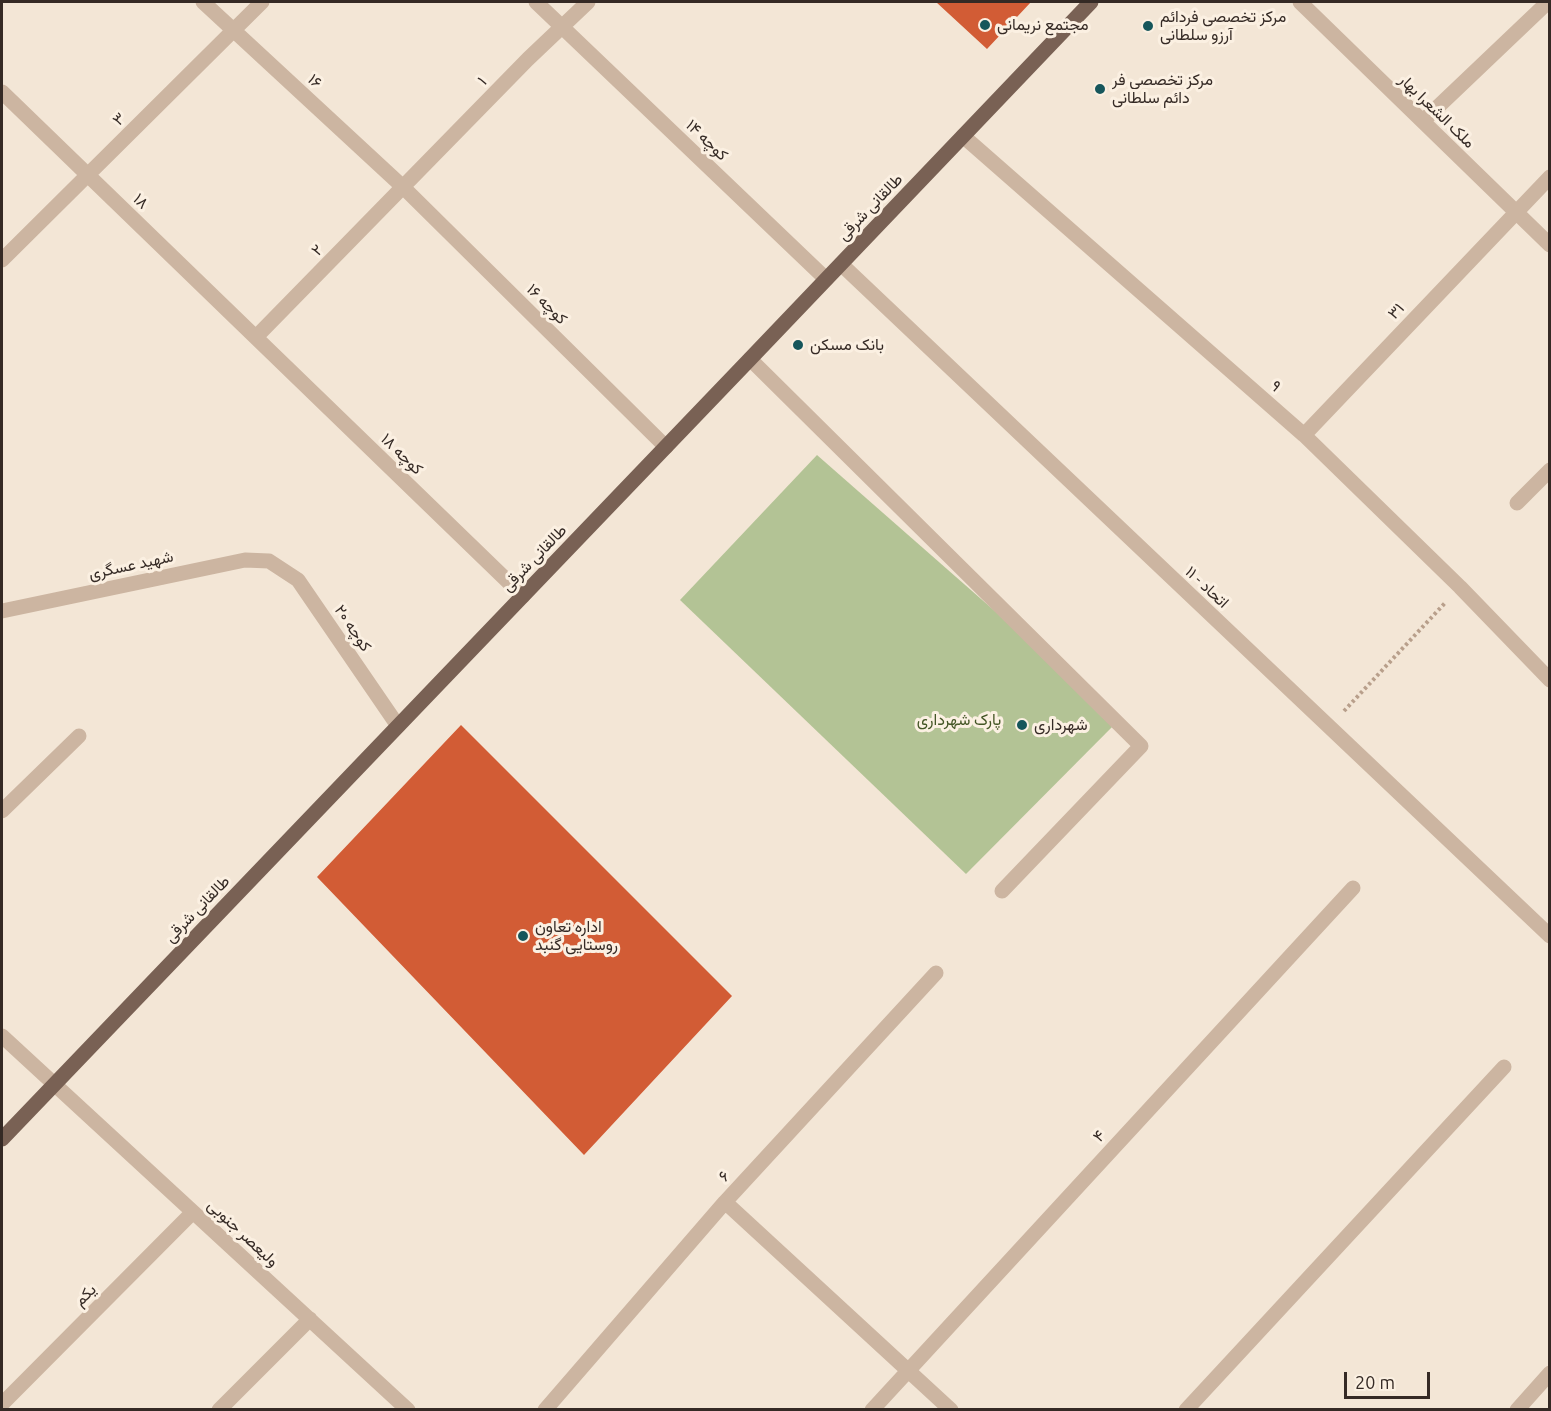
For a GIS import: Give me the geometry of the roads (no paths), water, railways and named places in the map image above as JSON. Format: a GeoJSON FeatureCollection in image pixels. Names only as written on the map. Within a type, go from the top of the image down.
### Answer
{"type":"FeatureCollection","features":[{"type":"Feature","properties":{"kind":"main road","name":"طالقانی شرقی"},"geometry":{"type":"LineString","coordinates":[[2,1139],[1091,2]]}},
{"type":"Feature","properties":{"kind":"street","name":"۱۶"},"geometry":{"type":"LineString","coordinates":[[203,2],[403,187]]}},
{"type":"Feature","properties":{"kind":"street","name":"۳"},"geometry":{"type":"LineString","coordinates":[[2,261],[262,2]]}},
{"type":"Feature","properties":{"kind":"street","name":"کوچه ۱۴"},"geometry":{"type":"LineString","coordinates":[[536,2],[826,279]]}},
{"type":"Feature","properties":{"kind":"street","name":"۱"},"geometry":{"type":"LineString","coordinates":[[403,187],[588,2]]}},
{"type":"Feature","properties":{"kind":"street","name":"ملک الشعرا بهار"},"geometry":{"type":"LineString","coordinates":[[1300,2],[1550,245]]}},
{"type":"Feature","properties":{"kind":"street"},"geometry":{"type":"LineString","coordinates":[[1423,121],[1548,2]]}},
{"type":"Feature","properties":{"kind":"street","name":"۱۸"},"geometry":{"type":"LineString","coordinates":[[2,92],[256,337]]}},
{"type":"Feature","properties":{"kind":"street","name":"۹"},"geometry":{"type":"LineString","coordinates":[[963,136],[1304,435],[1460,587],[1550,680]]}},
{"type":"Feature","properties":{"kind":"street","name":"۳۱"},"geometry":{"type":"LineString","coordinates":[[1304,435],[1550,177]]}},
{"type":"Feature","properties":{"kind":"street","name":"۲"},"geometry":{"type":"LineString","coordinates":[[256,337],[403,187]]}},
{"type":"Feature","properties":{"kind":"street","name":"کوچه ۱۶"},"geometry":{"type":"LineString","coordinates":[[403,187],[666,447]]}},
{"type":"Feature","properties":{"kind":"street","name":"اتحاد - ۱۱"},"geometry":{"type":"LineString","coordinates":[[841,264],[1550,936]]}},
{"type":"Feature","properties":{"kind":"street","name":"کوچه ۱۸"},"geometry":{"type":"LineString","coordinates":[[256,337],[523,596]]}},
{"type":"Feature","properties":{"kind":"street"},"geometry":{"type":"LineString","coordinates":[[750,359],[1141,746],[1002,891]]}},
{"type":"Feature","properties":{"kind":"street"},"geometry":{"type":"LineString","coordinates":[[1517,504],[1550,470]]}},
{"type":"Feature","properties":{"kind":"street","name":"شهید عسگری"},"geometry":{"type":"LineString","coordinates":[[2,611],[245,560],[269,561]]}},
{"type":"Feature","properties":{"kind":"street","name":"کوچه ۲۰"},"geometry":{"type":"LineString","coordinates":[[269,561],[298,580],[398,726]]}},
{"type":"Feature","properties":{"kind":"street"},"geometry":{"type":"LineString","coordinates":[[2,811],[79,736]]}},
{"type":"Feature","properties":{"kind":"street","name":"۴"},"geometry":{"type":"LineString","coordinates":[[872,1410],[1353,888]]}},
{"type":"Feature","properties":{"kind":"street","name":"۶"},"geometry":{"type":"LineString","coordinates":[[545,1410],[725,1202],[936,973]]}},
{"type":"Feature","properties":{"kind":"street","name":"ولیعصر جنوبی"},"geometry":{"type":"LineString","coordinates":[[2,1036],[408,1410]]}},
{"type":"Feature","properties":{"kind":"street"},"geometry":{"type":"LineString","coordinates":[[1186,1410],[1504,1067]]}},
{"type":"Feature","properties":{"kind":"street"},"geometry":{"type":"LineString","coordinates":[[725,1202],[951,1410]]}},
{"type":"Feature","properties":{"kind":"street","name":"یکم"},"geometry":{"type":"LineString","coordinates":[[2,1404],[193,1212]]}},
{"type":"Feature","properties":{"kind":"street"},"geometry":{"type":"LineString","coordinates":[[219,1410],[310,1319]]}},
{"type":"Feature","properties":{"kind":"street"},"geometry":{"type":"LineString","coordinates":[[1517,1410],[1550,1373]]}},
{"type":"Feature","properties":{"kind":"place","name":"مجتمع نریمانی"},"geometry":{"type":"Point","coordinates":[985,25]}},
{"type":"Feature","properties":{"kind":"place","name":"مرکز تخصصی فردائم آرزو سلطانی"},"geometry":{"type":"Point","coordinates":[1148,26]}},
{"type":"Feature","properties":{"kind":"place","name":"مرکز تخصصی فر دائم سلطانی"},"geometry":{"type":"Point","coordinates":[1100,89]}},
{"type":"Feature","properties":{"kind":"place","name":"بانک مسکن"},"geometry":{"type":"Point","coordinates":[798,345]}},
{"type":"Feature","properties":{"kind":"place","name":"شهرداری"},"geometry":{"type":"Point","coordinates":[1022,725]}},
{"type":"Feature","properties":{"kind":"place","name":"اداره تعاون روستایی گنبد"},"geometry":{"type":"Point","coordinates":[523,936]}},
{"type":"Feature","properties":{"kind":"park label","name":"پارک شهرداری"},"geometry":{"type":"Point","coordinates":[959,720]}}]}
